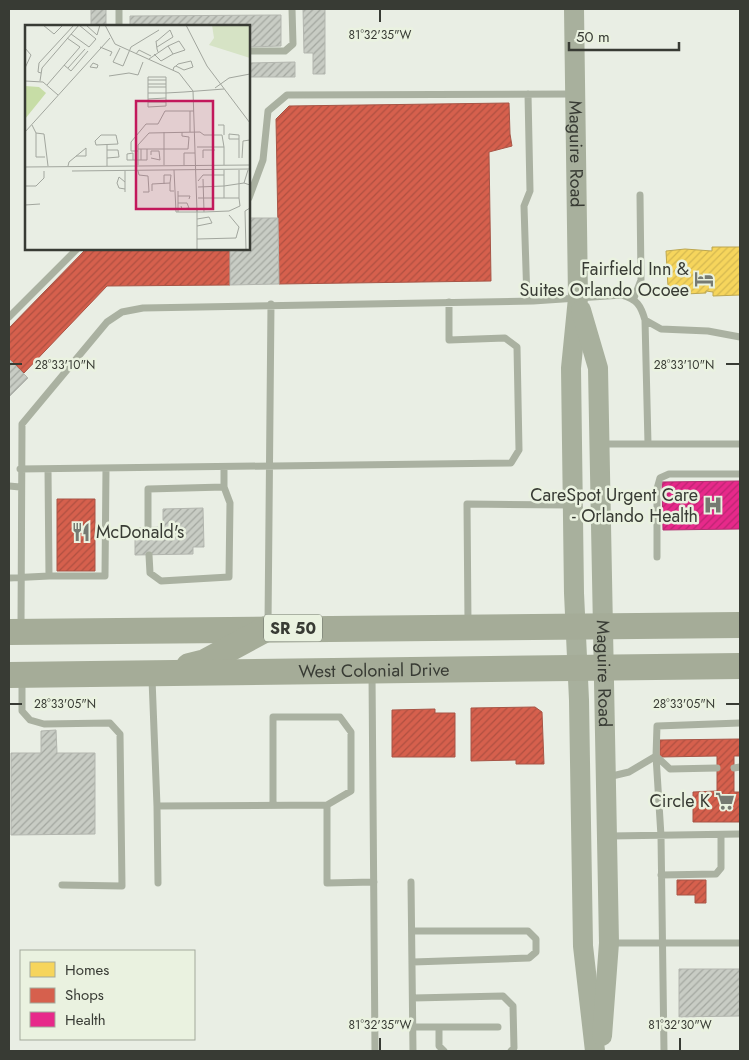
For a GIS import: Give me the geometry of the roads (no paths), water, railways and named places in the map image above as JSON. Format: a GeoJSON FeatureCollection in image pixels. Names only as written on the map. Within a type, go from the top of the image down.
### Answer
{"type":"FeatureCollection","features":[{"type":"Feature","properties":{"kind":"highway","name":"SR 50"},"geometry":{"type":"LineString","coordinates":[[15,631],[740,625]]}},
{"type":"Feature","properties":{"kind":"highway"},"geometry":{"type":"LineString","coordinates":[[152,673],[205,662],[233,649],[268,628]]}},
{"type":"Feature","properties":{"kind":"highway","name":"West Colonial Drive"},"geometry":{"type":"LineString","coordinates":[[15,675],[740,666]]}},
{"type":"Feature","properties":{"kind":"main road","name":"Maguire Road"},"geometry":{"type":"LineString","coordinates":[[574,9],[577,94],[578,298],[571,368],[576,626],[583,946],[595,1051]]}},
{"type":"Feature","properties":{"kind":"main road","name":"Maguire Road"},"geometry":{"type":"LineString","coordinates":[[578,298],[598,368],[609,943],[601,1051]]}},
{"type":"Feature","properties":{"kind":"lane"},"geometry":{"type":"LineString","coordinates":[[119,9],[119,25]]}},
{"type":"Feature","properties":{"kind":"lane"},"geometry":{"type":"LineString","coordinates":[[250,52],[285,50],[293,44],[292,9]]}},
{"type":"Feature","properties":{"kind":"lane"},"geometry":{"type":"LineString","coordinates":[[528,94],[530,191],[524,206],[528,301]]}},
{"type":"Feature","properties":{"kind":"lane"},"geometry":{"type":"LineString","coordinates":[[250,195],[263,160],[268,111],[288,95],[577,94]]}},
{"type":"Feature","properties":{"kind":"lane"},"geometry":{"type":"LineString","coordinates":[[634,298],[642,280],[640,195]]}},
{"type":"Feature","properties":{"kind":"lane"},"geometry":{"type":"LineString","coordinates":[[9,317],[75,250]]}},
{"type":"Feature","properties":{"kind":"lane"},"geometry":{"type":"LineString","coordinates":[[15,631],[20,578],[20,433],[22,424],[26,416],[107,322],[122,312],[143,308],[271,304],[528,301],[622,296],[634,298],[641,308],[645,320],[648,444]]}},
{"type":"Feature","properties":{"kind":"lane"},"geometry":{"type":"LineString","coordinates":[[20,469],[511,463],[519,450],[517,347],[504,338],[450,340],[449,302]]}},
{"type":"Feature","properties":{"kind":"lane"},"geometry":{"type":"LineString","coordinates":[[268,628],[271,304]]}},
{"type":"Feature","properties":{"kind":"lane"},"geometry":{"type":"LineString","coordinates":[[645,320],[661,329],[708,331],[740,337]]}},
{"type":"Feature","properties":{"kind":"lane"},"geometry":{"type":"LineString","coordinates":[[599,444],[740,444]]}},
{"type":"Feature","properties":{"kind":"lane"},"geometry":{"type":"LineString","coordinates":[[149,554],[150,573],[161,581],[229,577],[230,503],[224,487],[224,467]]}},
{"type":"Feature","properties":{"kind":"lane"},"geometry":{"type":"LineString","coordinates":[[9,578],[105,576],[106,468]]}},
{"type":"Feature","properties":{"kind":"lane"},"geometry":{"type":"LineString","coordinates":[[48,469],[49,576]]}},
{"type":"Feature","properties":{"kind":"lane"},"geometry":{"type":"LineString","coordinates":[[657,557],[657,489],[660,478],[669,474],[740,474]]}},
{"type":"Feature","properties":{"kind":"lane"},"geometry":{"type":"LineString","coordinates":[[9,486],[20,486]]}},
{"type":"Feature","properties":{"kind":"lane"},"geometry":{"type":"LineString","coordinates":[[148,527],[148,489],[224,487]]}},
{"type":"Feature","properties":{"kind":"lane"},"geometry":{"type":"LineString","coordinates":[[468,627],[467,504],[574,505]]}},
{"type":"Feature","properties":{"kind":"lane"},"geometry":{"type":"LineString","coordinates":[[372,670],[375,1051]]}},
{"type":"Feature","properties":{"kind":"lane"},"geometry":{"type":"LineString","coordinates":[[152,673],[158,883]]}},
{"type":"Feature","properties":{"kind":"lane"},"geometry":{"type":"LineString","coordinates":[[15,675],[22,711],[30,720],[44,724],[110,723],[120,734],[122,886],[62,885]]}},
{"type":"Feature","properties":{"kind":"lane"},"geometry":{"type":"LineString","coordinates":[[156,806],[273,805],[327,804],[351,791],[351,732],[340,717],[273,718],[273,805]]}},
{"type":"Feature","properties":{"kind":"lane"},"geometry":{"type":"LineString","coordinates":[[664,1051],[661,836],[656,756],[657,726],[740,723]]}},
{"type":"Feature","properties":{"kind":"lane"},"geometry":{"type":"LineString","coordinates":[[605,777],[629,772],[656,756]]}},
{"type":"Feature","properties":{"kind":"lane"},"geometry":{"type":"LineString","coordinates":[[656,756],[670,769],[717,768]]}},
{"type":"Feature","properties":{"kind":"lane"},"geometry":{"type":"LineString","coordinates":[[327,804],[327,883],[374,882]]}},
{"type":"Feature","properties":{"kind":"lane"},"geometry":{"type":"LineString","coordinates":[[607,836],[740,834]]}},
{"type":"Feature","properties":{"kind":"lane"},"geometry":{"type":"LineString","coordinates":[[661,876],[716,874],[721,868],[721,835]]}},
{"type":"Feature","properties":{"kind":"lane"},"geometry":{"type":"LineString","coordinates":[[412,882],[413,1051]]}},
{"type":"Feature","properties":{"kind":"lane"},"geometry":{"type":"LineString","coordinates":[[412,931],[528,930],[536,939],[536,952],[529,958],[412,962]]}},
{"type":"Feature","properties":{"kind":"lane"},"geometry":{"type":"LineString","coordinates":[[609,943],[740,943]]}},
{"type":"Feature","properties":{"kind":"lane"},"geometry":{"type":"LineString","coordinates":[[413,998],[503,996],[513,1006],[514,1048],[510,1051]]}},
{"type":"Feature","properties":{"kind":"lane"},"geometry":{"type":"LineString","coordinates":[[413,1027],[498,1027]]}},
{"type":"Feature","properties":{"kind":"lane"},"geometry":{"type":"LineString","coordinates":[[439,1027],[439,1046],[444,1051]]}},
{"type":"Feature","properties":{"kind":"place","name":"Fairfield Inn & Suites Orlando Ocoee"},"geometry":{"type":"Point","coordinates":[704,279]}},
{"type":"Feature","properties":{"kind":"place","name":"CareSpot Urgent Care - Orlando Health"},"geometry":{"type":"Point","coordinates":[713,505]}},
{"type":"Feature","properties":{"kind":"place","name":"McDonald's"},"geometry":{"type":"Point","coordinates":[81,532]}},
{"type":"Feature","properties":{"kind":"place","name":"Circle K"},"geometry":{"type":"Point","coordinates":[725,801]}}]}
